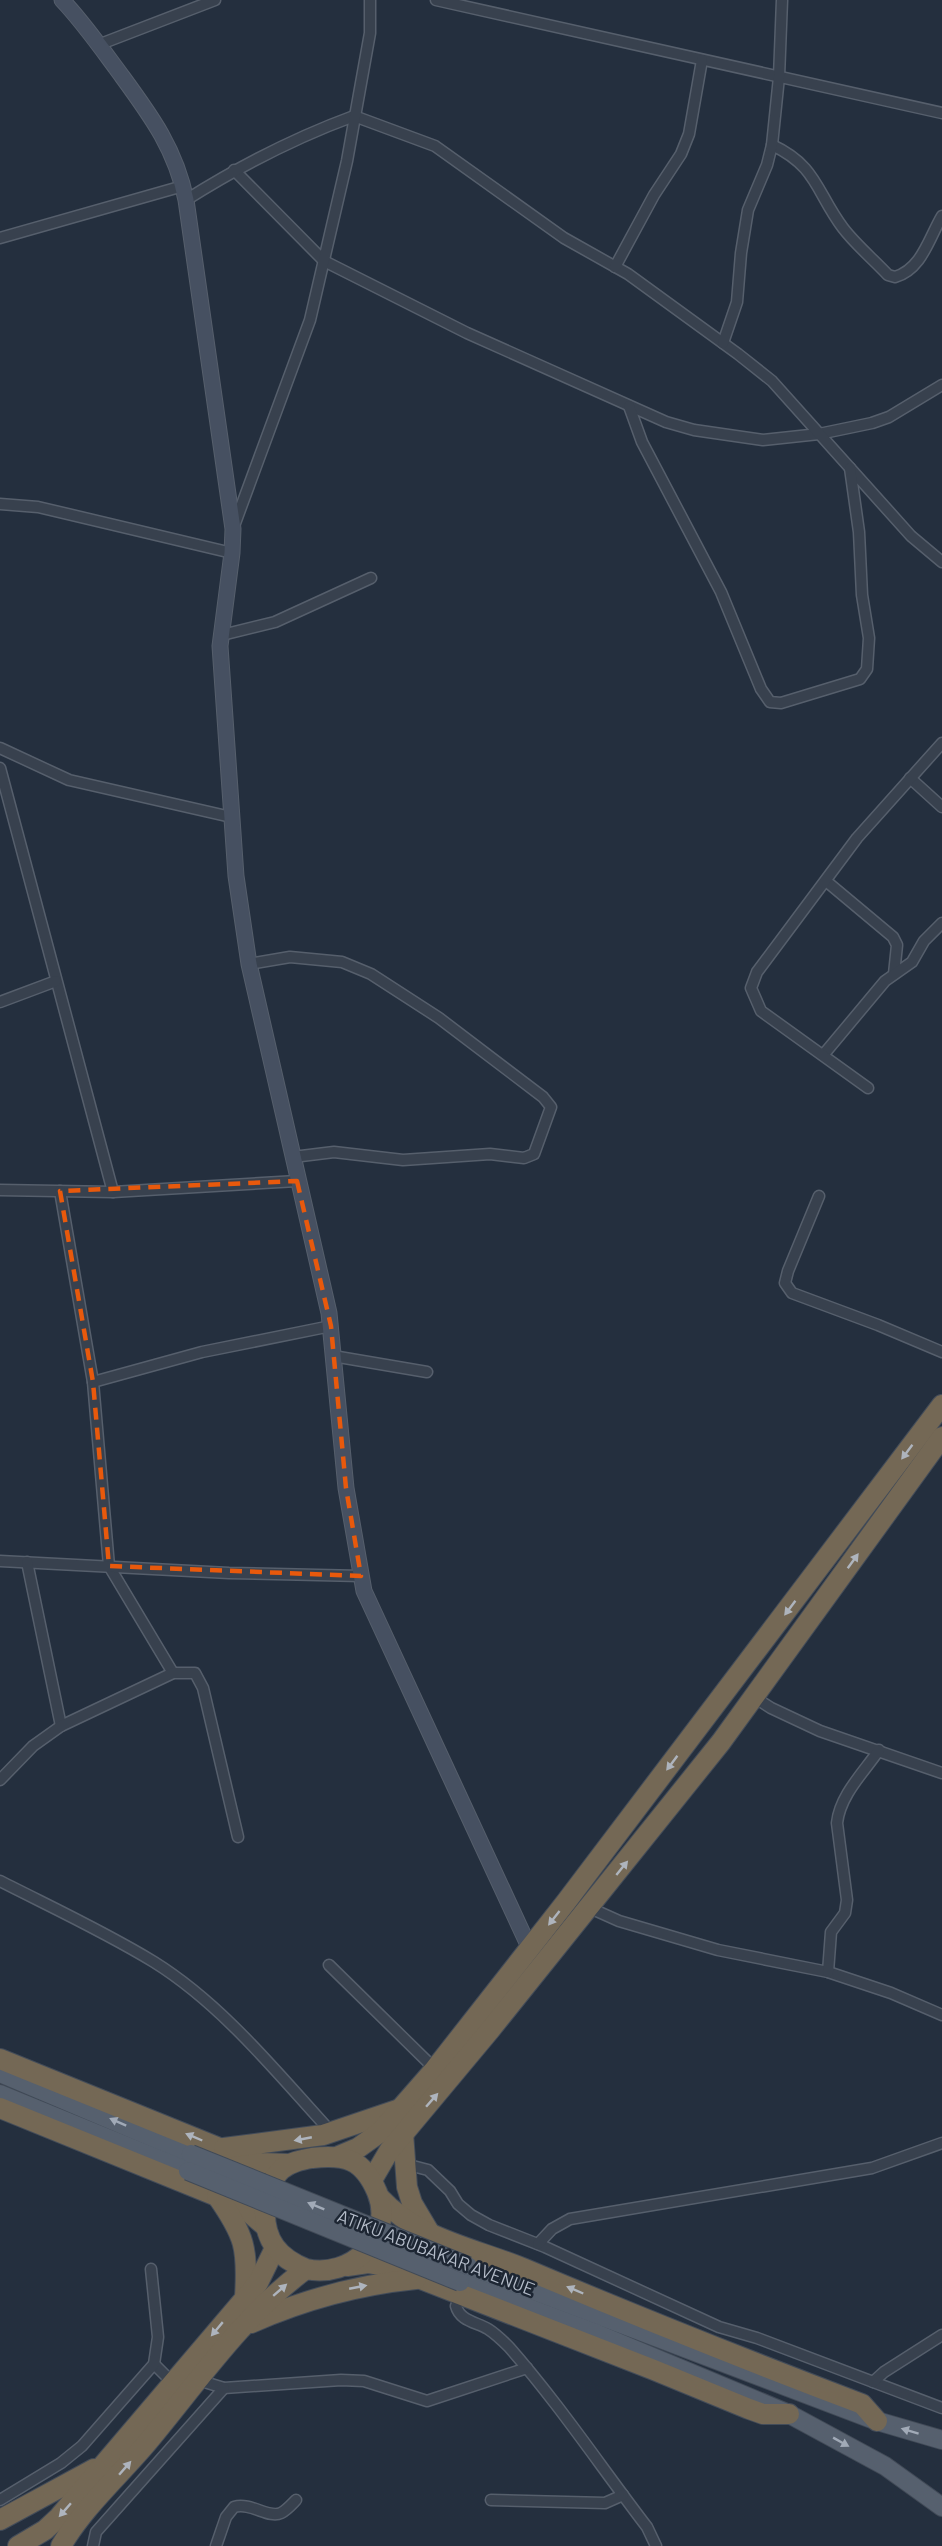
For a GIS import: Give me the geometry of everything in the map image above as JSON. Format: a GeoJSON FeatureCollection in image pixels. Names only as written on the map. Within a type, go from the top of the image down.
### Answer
{"type":"FeatureCollection","features":[{"type":"Feature","properties":{"kind":"highway"},"geometry":{"type":"LineString","coordinates":[[265,2226],[266,2197],[269,2187],[281,2170],[303,2159],[339,2156],[369,2141],[435,2069],[530,1949],[942,1405]]}},
{"type":"Feature","properties":{"kind":"highway"},"geometry":{"type":"LineString","coordinates":[[345,2266],[362,2256],[374,2240],[381,2221],[376,2189],[380,2163],[403,2133],[457,2072],[665,1815],[754,1697],[942,1437]]}},
{"type":"Feature","properties":{"kind":"highway"},"geometry":{"type":"LineString","coordinates":[[0,2059],[221,2149],[261,2163],[289,2164]]}},
{"type":"Feature","properties":{"kind":"highway"},"geometry":{"type":"LineString","coordinates":[[0,2108],[245,2209],[265,2226],[275,2248],[295,2264],[306,2269],[330,2271],[358,2264],[380,2264],[419,2278]]}},
{"type":"Feature","properties":{"kind":"highway"},"geometry":{"type":"LineString","coordinates":[[221,2149],[295,2141],[332,2133],[399,2109]]}},
{"type":"Feature","properties":{"kind":"highway"},"geometry":{"type":"LineString","coordinates":[[403,2133],[406,2187],[412,2203],[431,2235]]}},
{"type":"Feature","properties":{"kind":"highway"},"geometry":{"type":"LineString","coordinates":[[339,2156],[358,2165],[400,2217],[431,2235],[513,2264],[731,2354],[862,2404],[877,2421]]}},
{"type":"Feature","properties":{"kind":"highway"},"geometry":{"type":"LineString","coordinates":[[217,2196],[237,2224],[243,2241],[247,2264],[245,2297]]}},
{"type":"Feature","properties":{"kind":"highway"},"geometry":{"type":"LineString","coordinates":[[18,2546],[45,2530],[59,2517],[263,2275],[275,2248]]}},
{"type":"Feature","properties":{"kind":"highway"},"geometry":{"type":"LineString","coordinates":[[61,2546],[75,2538],[243,2326],[268,2300],[306,2269]]}},
{"type":"Feature","properties":{"kind":"highway"},"geometry":{"type":"LineString","coordinates":[[243,2326],[299,2302],[364,2285],[419,2278],[463,2281],[654,2370],[749,2409],[763,2414],[789,2414]]}},
{"type":"Feature","properties":{"kind":"highway"},"geometry":{"type":"LineString","coordinates":[[0,2520],[106,2461]]}},
{"type":"Feature","properties":{"kind":"main road","name":"ATIKU ABUBAKAR AVENUE"},"geometry":{"type":"LineString","coordinates":[[0,2073],[190,2162],[463,2281],[877,2421],[942,2440]]}},
{"type":"Feature","properties":{"kind":"main road","name":"ATIKU ABUBAKAR AVENUE"},"geometry":{"type":"LineString","coordinates":[[0,2094],[190,2162]]}},
{"type":"Feature","properties":{"kind":"main road"},"geometry":{"type":"LineString","coordinates":[[789,2414],[885,2466],[942,2507]]}},
{"type":"Feature","properties":{"kind":"street"},"geometry":{"type":"LineString","coordinates":[[62,0],[165,137],[180,172],[184,193],[233,529],[220,646],[236,876],[249,964],[331,1326],[346,1488],[364,1591],[530,1949]]}},
{"type":"Feature","properties":{"kind":"street"},"geometry":{"type":"LineString","coordinates":[[98,45],[214,0]]}},
{"type":"Feature","properties":{"kind":"street"},"geometry":{"type":"LineString","coordinates":[[233,529],[310,320],[347,161],[370,33],[370,0]]}},
{"type":"Feature","properties":{"kind":"street"},"geometry":{"type":"LineString","coordinates":[[436,0],[942,113]]}},
{"type":"Feature","properties":{"kind":"street"},"geometry":{"type":"LineString","coordinates":[[723,343],[737,302],[748,210],[767,165],[772,146],[779,77],[782,0]]}},
{"type":"Feature","properties":{"kind":"street"},"geometry":{"type":"LineString","coordinates":[[615,267],[654,195],[681,154],[689,134],[702,60]]}},
{"type":"Feature","properties":{"kind":"street"},"geometry":{"type":"LineString","coordinates":[[0,238],[184,193],[303,135],[354,116],[435,146],[564,238],[615,267],[723,343],[772,381],[911,536],[942,562]]}},
{"type":"Feature","properties":{"kind":"street"},"geometry":{"type":"LineString","coordinates":[[772,146],[791,154],[805,166],[842,227],[888,275],[895,278],[911,269],[921,257],[942,216]]}},
{"type":"Feature","properties":{"kind":"street"},"geometry":{"type":"LineString","coordinates":[[234,170],[324,261],[467,333],[666,422],[694,430],[763,440],[819,434],[872,423],[889,417],[942,385]]}},
{"type":"Feature","properties":{"kind":"street"},"geometry":{"type":"LineString","coordinates":[[629,406],[642,442],[721,592],[760,689],[770,702],[781,703],[860,679],[867,669],[869,638],[862,595],[859,532],[850,468]]}},
{"type":"Feature","properties":{"kind":"street"},"geometry":{"type":"LineString","coordinates":[[0,504],[38,507],[232,554]]}},
{"type":"Feature","properties":{"kind":"street"},"geometry":{"type":"LineString","coordinates":[[222,635],[275,622],[371,578]]}},
{"type":"Feature","properties":{"kind":"street"},"geometry":{"type":"LineString","coordinates":[[868,1088],[824,1054],[761,1011],[751,988],[757,972],[857,838],[942,743]]}},
{"type":"Feature","properties":{"kind":"street"},"geometry":{"type":"LineString","coordinates":[[0,748],[69,780],[231,817]]}},
{"type":"Feature","properties":{"kind":"street"},"geometry":{"type":"LineString","coordinates":[[0,768],[113,1192]]}},
{"type":"Feature","properties":{"kind":"street"},"geometry":{"type":"LineString","coordinates":[[910,778],[942,807]]}},
{"type":"Feature","properties":{"kind":"street"},"geometry":{"type":"LineString","coordinates":[[826,881],[893,937],[897,945],[894,974]]}},
{"type":"Feature","properties":{"kind":"street"},"geometry":{"type":"LineString","coordinates":[[824,1054],[885,981],[912,962],[924,941],[942,923]]}},
{"type":"Feature","properties":{"kind":"street"},"geometry":{"type":"LineString","coordinates":[[249,964],[290,957],[342,962],[370,974],[440,1018],[543,1097],[551,1107],[534,1154],[524,1158],[490,1154],[403,1160],[334,1152],[293,1157]]}},
{"type":"Feature","properties":{"kind":"street"},"geometry":{"type":"LineString","coordinates":[[0,1002],[56,981]]}},
{"type":"Feature","properties":{"kind":"street"},"geometry":{"type":"LineString","coordinates":[[0,1190],[113,1192],[297,1181]]}},
{"type":"Feature","properties":{"kind":"street"},"geometry":{"type":"LineString","coordinates":[[60,1191],[93,1382],[109,1566],[173,1673]]}},
{"type":"Feature","properties":{"kind":"street"},"geometry":{"type":"LineString","coordinates":[[819,1196],[788,1270],[785,1282],[792,1293],[942,1352]]}},
{"type":"Feature","properties":{"kind":"street"},"geometry":{"type":"LineString","coordinates":[[93,1382],[202,1352],[331,1326]]}},
{"type":"Feature","properties":{"kind":"street"},"geometry":{"type":"LineString","coordinates":[[333,1356],[427,1372]]}},
{"type":"Feature","properties":{"kind":"street"},"geometry":{"type":"LineString","coordinates":[[0,1561],[228,1573],[361,1575]]}},
{"type":"Feature","properties":{"kind":"street"},"geometry":{"type":"LineString","coordinates":[[27,1562],[61,1726]]}},
{"type":"Feature","properties":{"kind":"street"},"geometry":{"type":"LineString","coordinates":[[0,1780],[33,1746],[61,1726],[173,1673],[180,1671],[195,1673],[203,1688],[238,1836]]}},
{"type":"Feature","properties":{"kind":"street"},"geometry":{"type":"LineString","coordinates":[[754,1697],[771,1708],[820,1731],[942,1773]]}},
{"type":"Feature","properties":{"kind":"street"},"geometry":{"type":"LineString","coordinates":[[828,1972],[831,1932],[845,1913],[847,1900],[837,1822],[838,1810],[844,1797],[879,1750]]}},
{"type":"Feature","properties":{"kind":"street"},"geometry":{"type":"LineString","coordinates":[[0,1881],[155,1963],[187,1987],[258,2052],[332,2133]]}},
{"type":"Feature","properties":{"kind":"street"},"geometry":{"type":"LineString","coordinates":[[590,1908],[619,1921],[718,1950],[828,1972],[891,1993],[942,2015]]}},
{"type":"Feature","properties":{"kind":"street"},"geometry":{"type":"LineString","coordinates":[[329,1965],[435,2069]]}},
{"type":"Feature","properties":{"kind":"street"},"geometry":{"type":"LineString","coordinates":[[538,2244],[552,2229],[570,2219],[872,2168],[942,2143]]}},
{"type":"Feature","properties":{"kind":"street"},"geometry":{"type":"LineString","coordinates":[[405,2164],[428,2170],[471,2215],[719,2327],[757,2338],[942,2408]]}},
{"type":"Feature","properties":{"kind":"street"},"geometry":{"type":"LineString","coordinates":[[0,2500],[54,2468],[82,2446],[154,2364],[158,2337],[151,2270]]}},
{"type":"Feature","properties":{"kind":"street"},"geometry":{"type":"LineString","coordinates":[[463,2281],[456,2306],[461,2316],[500,2337],[527,2368],[647,2527],[656,2546]]}},
{"type":"Feature","properties":{"kind":"street"},"geometry":{"type":"LineString","coordinates":[[873,2382],[884,2372],[942,2335]]}},
{"type":"Feature","properties":{"kind":"street"},"geometry":{"type":"LineString","coordinates":[[154,2364],[172,2382]]}},
{"type":"Feature","properties":{"kind":"street"},"geometry":{"type":"LineString","coordinates":[[198,2380],[224,2388],[341,2380],[364,2381],[427,2401],[527,2368]]}},
{"type":"Feature","properties":{"kind":"street"},"geometry":{"type":"LineString","coordinates":[[93,2546],[96,2532],[224,2388]]}},
{"type":"Feature","properties":{"kind":"street"},"geometry":{"type":"LineString","coordinates":[[491,2500],[605,2503],[623,2495]]}},
{"type":"Feature","properties":{"kind":"street"},"geometry":{"type":"LineString","coordinates":[[216,2546],[226,2517],[234,2507],[247,2505],[274,2514],[282,2513],[296,2500]]}},
{"type":"Feature","properties":{"kind":"highlighted area"},"geometry":{"type":"Polygon","coordinates":[[[297,1181],[331,1326],[346,1488],[361,1576],[109,1566],[93,1382],[60,1191],[297,1181]]]}}]}
